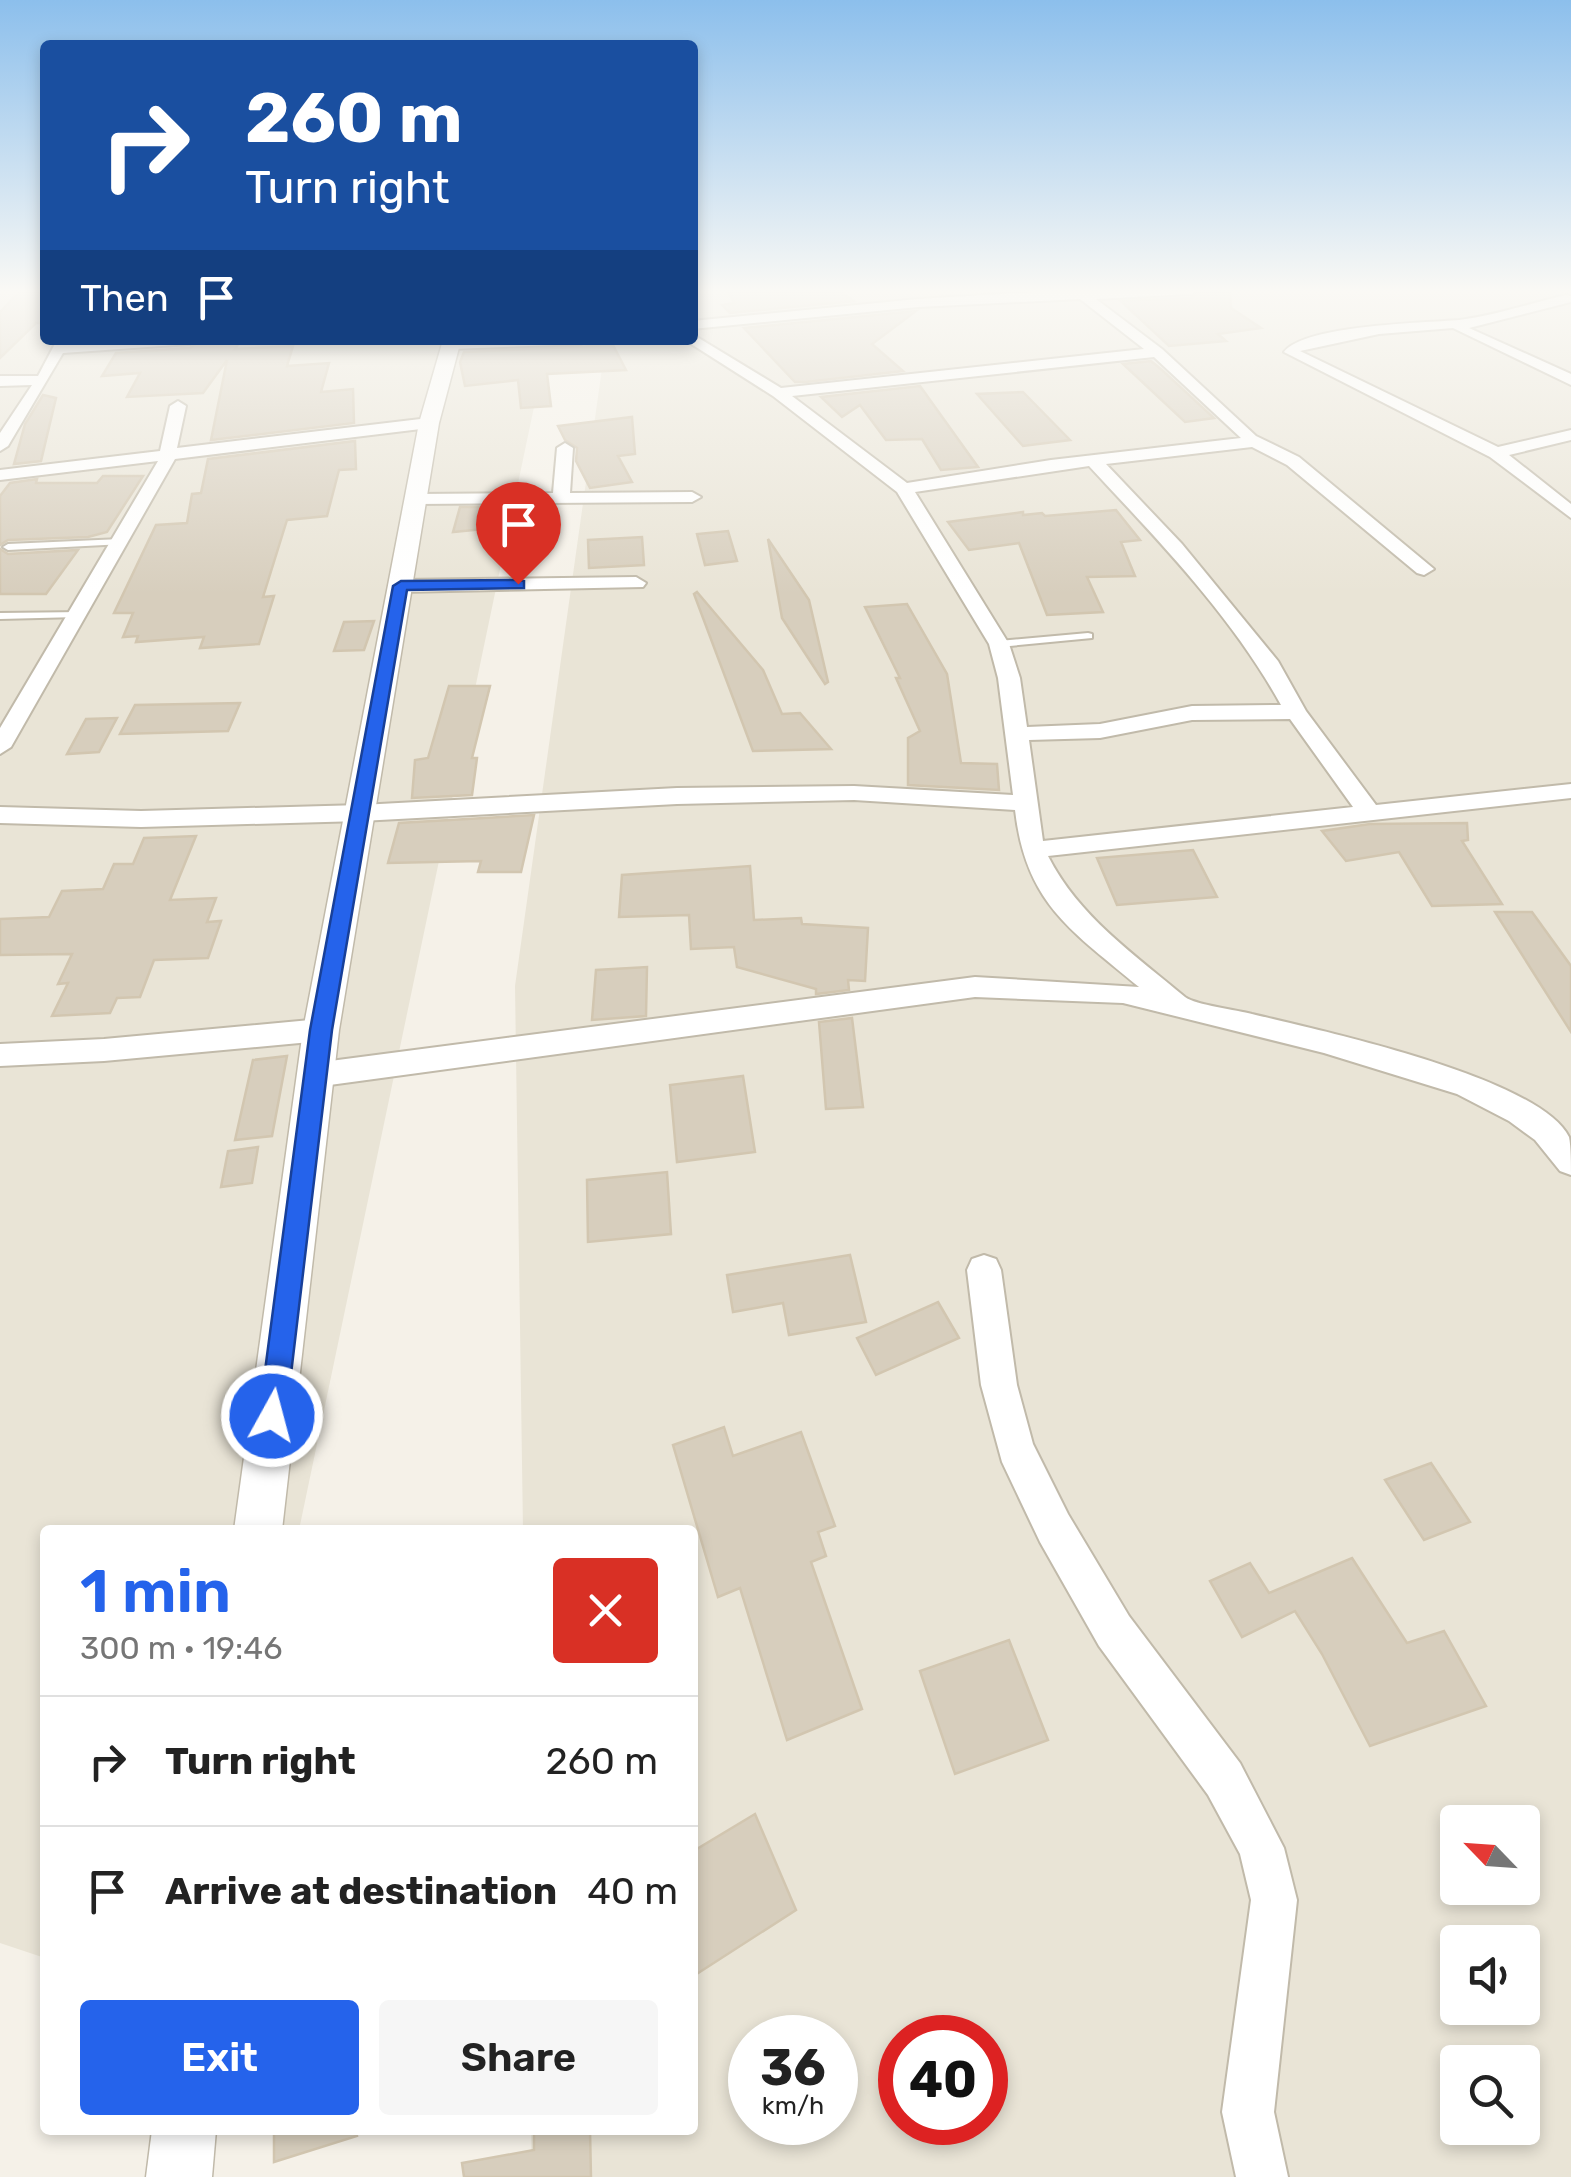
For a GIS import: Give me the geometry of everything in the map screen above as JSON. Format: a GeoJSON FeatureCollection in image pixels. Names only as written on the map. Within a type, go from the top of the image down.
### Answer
{"type":"FeatureCollection","features":[{"type":"Feature","properties":{"kind":"street"},"geometry":{"type":"LineString","coordinates":[[0,446],[36,392]]}},
{"type":"Feature","properties":{"kind":"street"},"geometry":{"type":"LineString","coordinates":[[259,1525],[321,1030],[438,392]]}},
{"type":"Feature","properties":{"kind":"street"},"geometry":{"type":"LineString","coordinates":[[778,393],[791,392]]}},
{"type":"Feature","properties":{"kind":"street"},"geometry":{"type":"LineString","coordinates":[[1200,392],[1252,440],[1293,461],[1424,569]]}},
{"type":"Feature","properties":{"kind":"street"},"geometry":{"type":"LineString","coordinates":[[1371,392],[1496,453],[1571,512]]}},
{"type":"Feature","properties":{"kind":"street"},"geometry":{"type":"LineString","coordinates":[[778,393],[904,490],[999,644],[1032,850],[1052,891],[1078,922],[1186,1008]]}},
{"type":"Feature","properties":{"kind":"street"},"geometry":{"type":"LineString","coordinates":[[0,747],[170,455],[178,406]]}},
{"type":"Feature","properties":{"kind":"street"},"geometry":{"type":"LineString","coordinates":[[0,475],[429,423]]}},
{"type":"Feature","properties":{"kind":"street"},"geometry":{"type":"LineString","coordinates":[[1496,453],[1571,435]]}},
{"type":"Feature","properties":{"kind":"street"},"geometry":{"type":"LineString","coordinates":[[904,490],[1252,440]]}},
{"type":"Feature","properties":{"kind":"street"},"geometry":{"type":"LineString","coordinates":[[561,498],[565,448]]}},
{"type":"Feature","properties":{"kind":"street"},"geometry":{"type":"LineString","coordinates":[[1094,461],[1175,548],[1270,666],[1296,712],[1369,812]]}},
{"type":"Feature","properties":{"kind":"street"},"geometry":{"type":"LineString","coordinates":[[416,499],[692,497]]}},
{"type":"Feature","properties":{"kind":"street"},"geometry":{"type":"LineString","coordinates":[[401,586],[636,584]]}},
{"type":"Feature","properties":{"kind":"street"},"geometry":{"type":"LineString","coordinates":[[1016,734],[1100,732],[1192,712],[1296,712]]}},
{"type":"Feature","properties":{"kind":"street"},"geometry":{"type":"LineString","coordinates":[[1032,850],[1571,791]]}},
{"type":"Feature","properties":{"kind":"street"},"geometry":{"type":"LineString","coordinates":[[0,815],[141,819],[835,793],[1023,802]]}},
{"type":"Feature","properties":{"kind":"street"},"geometry":{"type":"LineString","coordinates":[[314,1075],[974,988],[1123,992],[1324,1042],[1467,1084],[1520,1112],[1546,1131],[1571,1162]]}},
{"type":"Feature","properties":{"kind":"street"},"geometry":{"type":"LineString","coordinates":[[0,1055],[104,1050],[321,1030]]}},
{"type":"Feature","properties":{"kind":"street"},"geometry":{"type":"LineString","coordinates":[[984,1270],[999,1385],[1015,1449],[1054,1528],[1114,1630],[1224,1780],[1261,1848],[1274,1900],[1248,2112],[1262,2177]]}},
{"type":"Feature","properties":{"kind":"lane"},"geometry":{"type":"LineString","coordinates":[[8,548],[121,542]]}},
{"type":"Feature","properties":{"kind":"lane"},"geometry":{"type":"LineString","coordinates":[[0,616],[79,614]]}},
{"type":"Feature","properties":{"kind":"lane"},"geometry":{"type":"LineString","coordinates":[[999,644],[1088,636]]}},
{"type":"Feature","properties":{"kind":"shaded area"},"geometry":{"type":"Polygon","coordinates":[[[0,392],[537,392],[300,1525],[40,1525],[40,1956],[0,1943],[0,392]]]}},
{"type":"Feature","properties":{"kind":"shaded area"},"geometry":{"type":"Polygon","coordinates":[[[599,392],[1571,392],[1571,2177],[532,2177],[531,2135],[698,2135],[698,1525],[523,1525],[515,986],[599,392]]]}},
{"type":"Feature","properties":{"kind":"building"},"geometry":{"type":"Polygon","coordinates":[[[130,392],[204,392],[203,393],[127,397],[130,392]]]}},
{"type":"Feature","properties":{"kind":"building"},"geometry":{"type":"Polygon","coordinates":[[[221,392],[353,392],[354,423],[211,440],[221,392]]]}},
{"type":"Feature","properties":{"kind":"building"},"geometry":{"type":"Polygon","coordinates":[[[519,392],[549,392],[551,406],[521,408],[519,392]]]}},
{"type":"Feature","properties":{"kind":"building"},"geometry":{"type":"Polygon","coordinates":[[[924,392],[978,467],[941,470],[922,439],[886,440],[860,405],[842,417],[821,397],[924,392]]]}},
{"type":"Feature","properties":{"kind":"building"},"geometry":{"type":"Polygon","coordinates":[[[1023,392],[1070,440],[1023,446],[977,394],[1023,392]]]}},
{"type":"Feature","properties":{"kind":"building"},"geometry":{"type":"Polygon","coordinates":[[[1152,392],[1185,392],[1214,418],[1185,422],[1152,392]]]}},
{"type":"Feature","properties":{"kind":"building"},"geometry":{"type":"Polygon","coordinates":[[[43,395],[56,398],[41,461],[14,464],[25,424],[43,395]]]}},
{"type":"Feature","properties":{"kind":"building"},"geometry":{"type":"Polygon","coordinates":[[[632,417],[635,454],[618,456],[632,482],[590,488],[576,461],[577,448],[565,440],[558,426],[632,417]]]}},
{"type":"Feature","properties":{"kind":"building"},"geometry":{"type":"Polygon","coordinates":[[[355,441],[356,469],[339,470],[327,516],[287,520],[263,597],[274,596],[259,644],[200,648],[204,637],[136,642],[138,636],[123,637],[133,613],[114,613],[156,525],[187,523],[192,494],[201,493],[208,459],[355,441]]]}},
{"type":"Feature","properties":{"kind":"building"},"geometry":{"type":"Polygon","coordinates":[[[103,476],[143,476],[107,532],[88,537],[8,540],[0,545],[0,496],[10,483],[37,479],[36,483],[97,483],[103,476]]]}},
{"type":"Feature","properties":{"kind":"building"},"geometry":{"type":"Polygon","coordinates":[[[460,507],[492,507],[495,528],[453,532],[460,507]]]}},
{"type":"Feature","properties":{"kind":"building"},"geometry":{"type":"Polygon","coordinates":[[[1116,510],[1140,540],[1121,542],[1135,576],[1087,577],[1103,612],[1047,615],[1019,543],[969,550],[948,522],[1023,512],[1045,516],[1116,510]]]}},
{"type":"Feature","properties":{"kind":"building"},"geometry":{"type":"Polygon","coordinates":[[[728,531],[737,561],[705,565],[697,534],[728,531]]]}},
{"type":"Feature","properties":{"kind":"building"},"geometry":{"type":"Polygon","coordinates":[[[642,537],[644,565],[589,568],[588,540],[642,537]]]}},
{"type":"Feature","properties":{"kind":"building"},"geometry":{"type":"Polygon","coordinates":[[[768,539],[809,600],[828,682],[825,684],[782,618],[768,539]]]}},
{"type":"Feature","properties":{"kind":"building"},"geometry":{"type":"Polygon","coordinates":[[[0,549],[8,554],[78,550],[46,594],[0,594],[0,549]]]}},
{"type":"Feature","properties":{"kind":"building"},"geometry":{"type":"Polygon","coordinates":[[[697,592],[763,670],[782,714],[800,713],[831,749],[753,751],[694,594],[697,592]]]}},
{"type":"Feature","properties":{"kind":"building"},"geometry":{"type":"Polygon","coordinates":[[[907,604],[947,674],[961,763],[997,764],[999,790],[908,785],[908,738],[920,731],[896,678],[900,678],[865,607],[907,604]]]}},
{"type":"Feature","properties":{"kind":"building"},"geometry":{"type":"Polygon","coordinates":[[[374,621],[364,650],[334,651],[344,622],[374,621]]]}},
{"type":"Feature","properties":{"kind":"building"},"geometry":{"type":"Polygon","coordinates":[[[449,686],[490,686],[472,758],[477,758],[472,795],[412,798],[415,760],[428,758],[449,686]]]}},
{"type":"Feature","properties":{"kind":"building"},"geometry":{"type":"Polygon","coordinates":[[[240,703],[228,731],[120,734],[135,705],[240,703]]]}},
{"type":"Feature","properties":{"kind":"building"},"geometry":{"type":"Polygon","coordinates":[[[117,718],[99,752],[67,754],[86,719],[117,718]]]}},
{"type":"Feature","properties":{"kind":"building"},"geometry":{"type":"Polygon","coordinates":[[[534,815],[521,872],[478,872],[481,861],[388,863],[399,823],[534,815]]]}},
{"type":"Feature","properties":{"kind":"building"},"geometry":{"type":"Polygon","coordinates":[[[1467,823],[1468,840],[1462,841],[1502,904],[1432,906],[1399,852],[1346,861],[1322,831],[1370,824],[1467,823]]]}},
{"type":"Feature","properties":{"kind":"building"},"geometry":{"type":"Polygon","coordinates":[[[196,836],[170,900],[216,898],[207,922],[221,921],[208,958],[154,960],[140,997],[117,998],[110,1013],[52,1016],[68,983],[58,984],[72,954],[0,955],[0,919],[49,917],[62,891],[103,889],[114,864],[133,864],[144,838],[196,836]]]}},
{"type":"Feature","properties":{"kind":"building"},"geometry":{"type":"Polygon","coordinates":[[[1193,850],[1217,897],[1117,905],[1097,858],[1193,850]]]}},
{"type":"Feature","properties":{"kind":"building"},"geometry":{"type":"Polygon","coordinates":[[[750,866],[754,920],[801,918],[802,924],[868,928],[865,981],[848,980],[849,990],[816,994],[816,989],[737,967],[734,947],[691,949],[689,915],[619,917],[622,875],[750,866]]]}},
{"type":"Feature","properties":{"kind":"building"},"geometry":{"type":"Polygon","coordinates":[[[1495,912],[1532,912],[1571,966],[1571,1032],[1495,912]]]}},
{"type":"Feature","properties":{"kind":"building"},"geometry":{"type":"Polygon","coordinates":[[[647,967],[646,1016],[592,1020],[596,970],[647,967]]]}},
{"type":"Feature","properties":{"kind":"building"},"geometry":{"type":"Polygon","coordinates":[[[852,1018],[863,1107],[826,1109],[819,1022],[852,1018]]]}},
{"type":"Feature","properties":{"kind":"building"},"geometry":{"type":"Polygon","coordinates":[[[287,1056],[272,1136],[235,1140],[253,1060],[287,1056]]]}},
{"type":"Feature","properties":{"kind":"building"},"geometry":{"type":"Polygon","coordinates":[[[743,1076],[755,1152],[677,1162],[670,1085],[743,1076]]]}},
{"type":"Feature","properties":{"kind":"building"},"geometry":{"type":"Polygon","coordinates":[[[258,1147],[252,1183],[221,1187],[228,1151],[258,1147]]]}},
{"type":"Feature","properties":{"kind":"building"},"geometry":{"type":"Polygon","coordinates":[[[667,1172],[671,1234],[588,1242],[587,1180],[667,1172]]]}},
{"type":"Feature","properties":{"kind":"building"},"geometry":{"type":"Polygon","coordinates":[[[850,1255],[866,1322],[789,1335],[783,1303],[733,1312],[727,1275],[850,1255]]]}},
{"type":"Feature","properties":{"kind":"building"},"geometry":{"type":"Polygon","coordinates":[[[938,1302],[959,1338],[876,1375],[857,1338],[938,1302]]]}},
{"type":"Feature","properties":{"kind":"building"},"geometry":{"type":"Polygon","coordinates":[[[724,1427],[733,1456],[801,1432],[835,1526],[818,1532],[826,1556],[811,1562],[862,1709],[787,1740],[740,1588],[718,1597],[673,1445],[724,1427]]]}},
{"type":"Feature","properties":{"kind":"building"},"geometry":{"type":"Polygon","coordinates":[[[1431,1463],[1470,1522],[1424,1540],[1385,1480],[1431,1463]]]}},
{"type":"Feature","properties":{"kind":"building"},"geometry":{"type":"Polygon","coordinates":[[[1352,1558],[1407,1643],[1444,1631],[1486,1706],[1370,1746],[1295,1611],[1242,1637],[1210,1581],[1250,1563],[1269,1593],[1352,1558]]]}},
{"type":"Feature","properties":{"kind":"building"},"geometry":{"type":"Polygon","coordinates":[[[1009,1640],[1048,1740],[955,1774],[920,1671],[1009,1640]]]}},
{"type":"Feature","properties":{"kind":"building"},"geometry":{"type":"Polygon","coordinates":[[[755,1814],[796,1910],[698,1973],[698,1848],[755,1814]]]}},
{"type":"Feature","properties":{"kind":"building"},"geometry":{"type":"Polygon","coordinates":[[[274,2135],[357,2135],[357,2136],[274,2162],[274,2135]]]}},
{"type":"Feature","properties":{"kind":"building"},"geometry":{"type":"Polygon","coordinates":[[[534,2135],[590,2135],[591,2177],[464,2177],[462,2163],[534,2150],[534,2135]]]}},
{"type":"Feature","properties":{"kind":"route"},"geometry":{"type":"LineString","coordinates":[[272,1416],[314,1075],[401,586],[518,584]]}}]}
